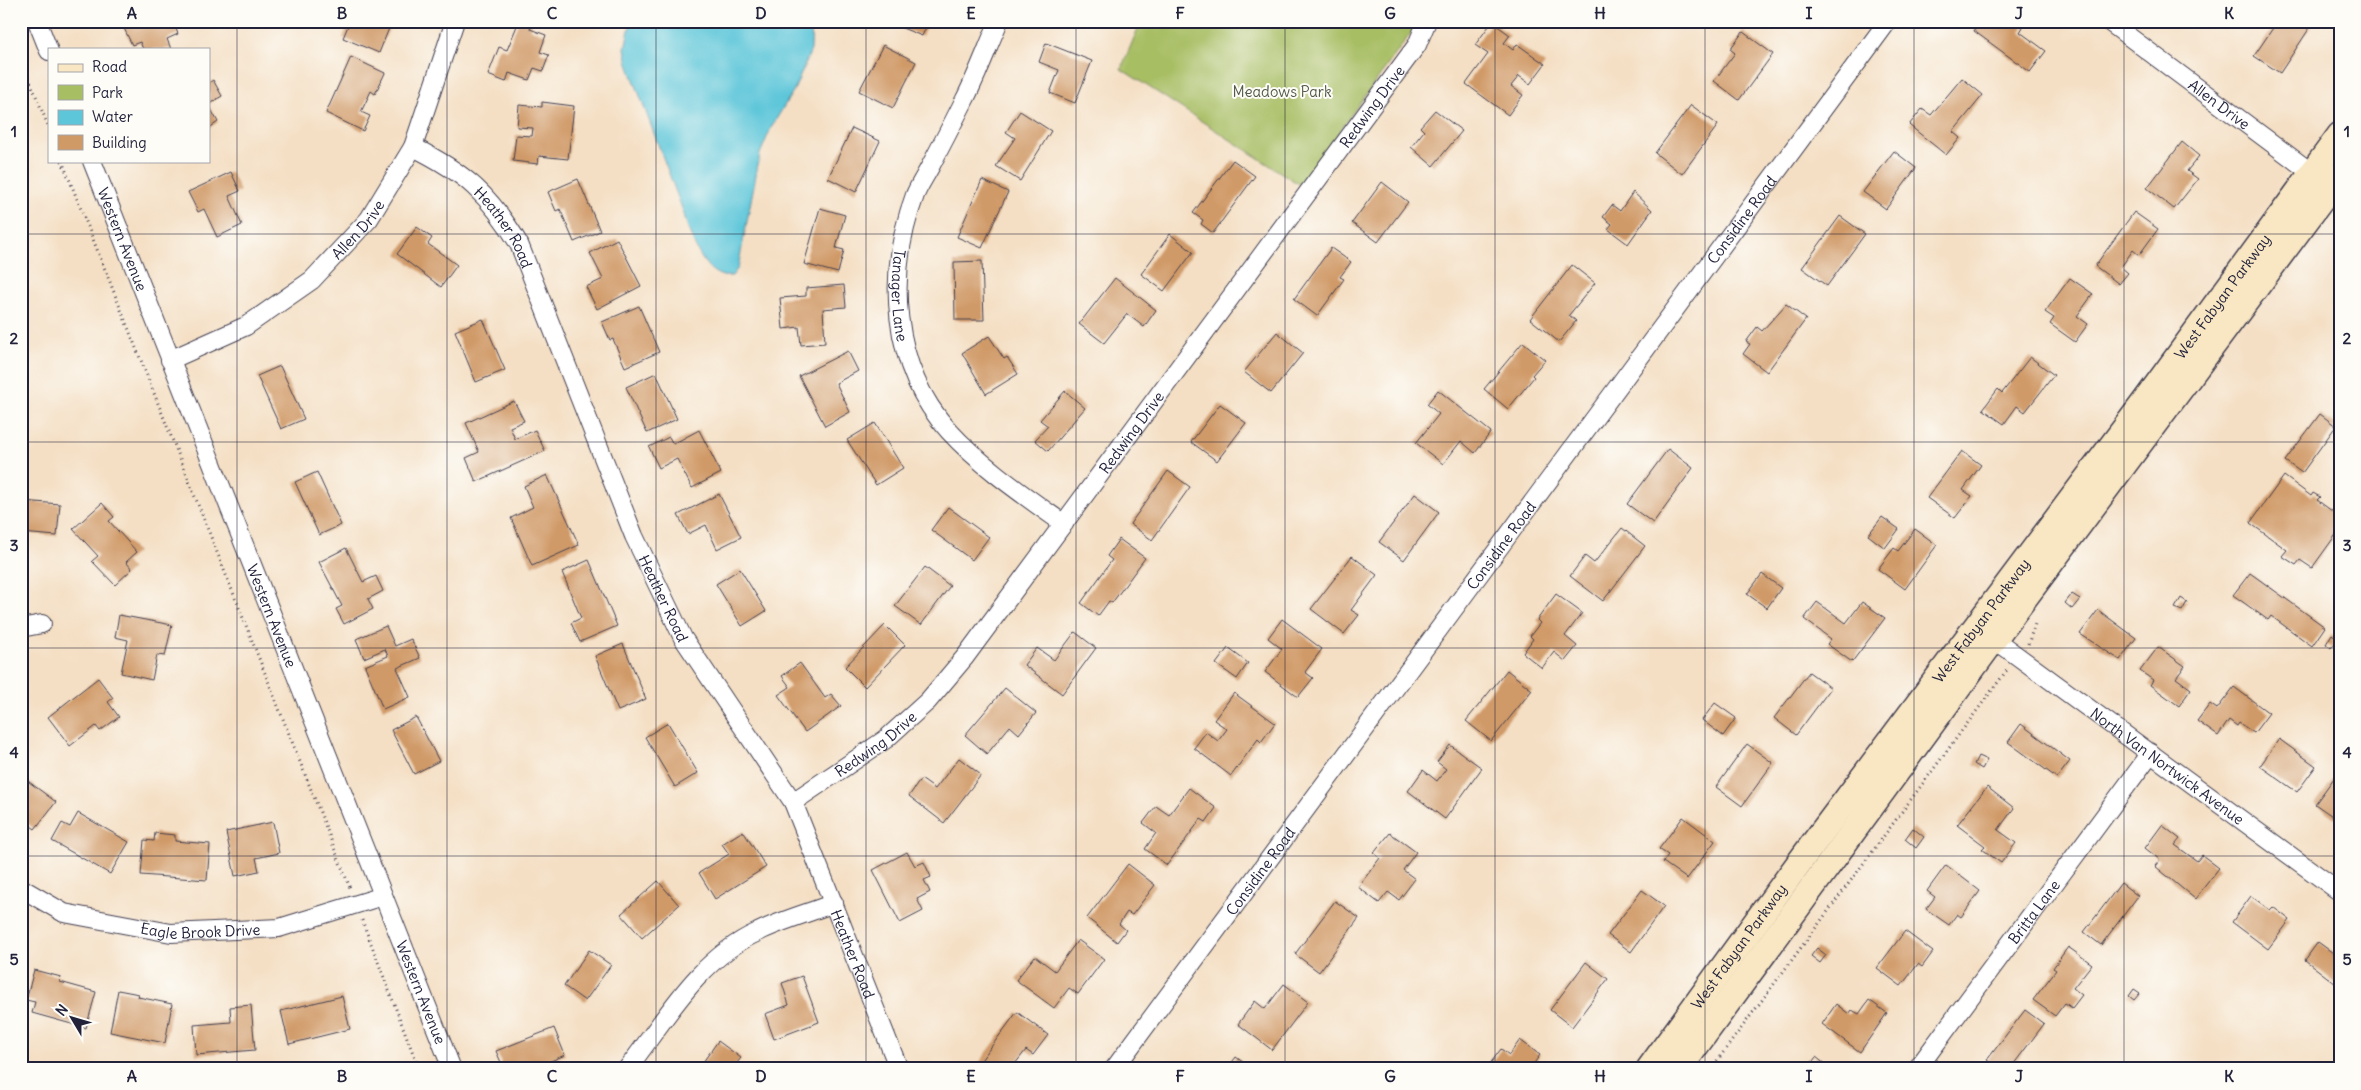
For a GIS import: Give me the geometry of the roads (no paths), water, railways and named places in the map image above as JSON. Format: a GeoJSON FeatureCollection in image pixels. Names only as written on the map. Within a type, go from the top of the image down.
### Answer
{"type":"FeatureCollection","features":[{"type":"Feature","properties":{"kind":"main road"},"geometry":{"type":"LineString","coordinates":[[2327,178],[2340,135]]}},
{"type":"Feature","properties":{"kind":"main road","name":"West Fabyan Parkway"},"geometry":{"type":"LineString","coordinates":[[1679,1069],[1994,639],[2163,415],[2327,178]]}},
{"type":"Feature","properties":{"kind":"main road","name":"West Fabyan Parkway"},"geometry":{"type":"LineString","coordinates":[[1649,1069],[1813,844],[2128,426],[2327,178]]}},
{"type":"Feature","properties":{"kind":"street"},"geometry":{"type":"LineString","coordinates":[[37,21],[48,48]]}},
{"type":"Feature","properties":{"kind":"street","name":"Allen Drive"},"geometry":{"type":"LineString","coordinates":[[170,360],[246,326],[312,280],[369,218],[413,147],[455,21]]}},
{"type":"Feature","properties":{"kind":"street","name":"Tanager Lane"},"geometry":{"type":"LineString","coordinates":[[999,21],[966,99],[915,195],[899,256],[897,300],[902,336],[913,371],[928,403],[949,431],[996,473],[1064,524]]}},
{"type":"Feature","properties":{"kind":"street","name":"Redwing Drive"},"geometry":{"type":"LineString","coordinates":[[793,802],[886,739],[928,701],[965,657],[1416,45],[1427,21]]}},
{"type":"Feature","properties":{"kind":"street","name":"Considine Road"},"geometry":{"type":"LineString","coordinates":[[1114,1069],[1888,21]]}},
{"type":"Feature","properties":{"kind":"street","name":"Allen Drive"},"geometry":{"type":"LineString","coordinates":[[2108,21],[2327,178]]}},
{"type":"Feature","properties":{"kind":"street","name":"Heather Road"},"geometry":{"type":"LineString","coordinates":[[413,147],[441,161],[466,177],[504,219],[519,244],[634,536],[683,638],[793,802],[899,1069]]}},
{"type":"Feature","properties":{"kind":"street","name":"Western Avenue"},"geometry":{"type":"LineString","coordinates":[[92,162],[452,1069]]}},
{"type":"Feature","properties":{"kind":"street"},"geometry":{"type":"LineString","coordinates":[[21,628],[42,624]]}},
{"type":"Feature","properties":{"kind":"street","name":"North Van Nortwick Avenue"},"geometry":{"type":"LineString","coordinates":[[1994,639],[2340,892]]}},
{"type":"Feature","properties":{"kind":"street","name":"Britta Lane"},"geometry":{"type":"LineString","coordinates":[[1917,1069],[2151,753]]}},
{"type":"Feature","properties":{"kind":"street","name":"Eagle Brook Drive"},"geometry":{"type":"LineString","coordinates":[[21,888],[64,913],[171,933],[279,928],[383,896]]}},
{"type":"Feature","properties":{"kind":"street"},"geometry":{"type":"LineString","coordinates":[[627,1069],[679,998],[723,953],[757,932],[834,904]]}},
{"type":"Feature","properties":{"kind":"water"},"geometry":{"type":"Polygon","coordinates":[[[631,21],[812,21],[811,50],[795,88],[771,128],[760,154],[738,268],[732,276],[723,276],[706,265],[696,248],[688,228],[628,64],[625,48],[631,21]]]}},
{"type":"Feature","properties":{"kind":"park label","name":"Meadows Park"},"geometry":{"type":"Point","coordinates":[1282,91]}}]}
